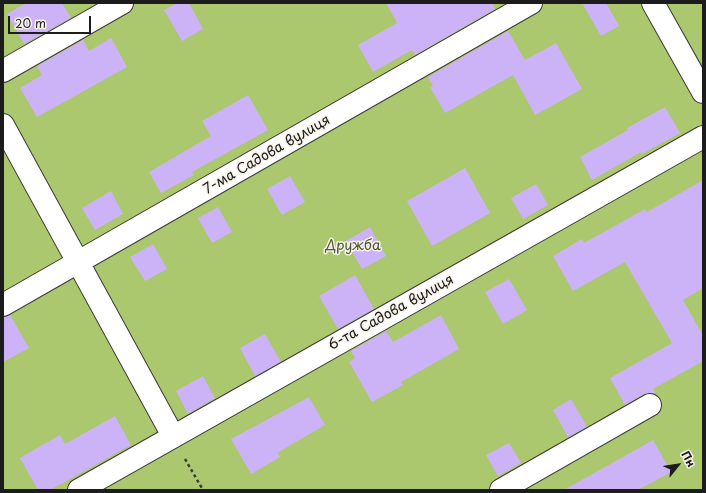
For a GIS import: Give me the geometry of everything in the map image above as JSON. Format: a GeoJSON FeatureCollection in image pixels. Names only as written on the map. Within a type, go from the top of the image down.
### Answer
{"type":"FeatureCollection","features":[{"type":"Feature","properties":{"kind":"street"},"geometry":{"type":"LineString","coordinates":[[3,71],[122,3]]}},
{"type":"Feature","properties":{"kind":"street","name":"7-ма Садова вулиця"},"geometry":{"type":"LineString","coordinates":[[3,305],[78,264],[531,3]]}},
{"type":"Feature","properties":{"kind":"street"},"geometry":{"type":"LineString","coordinates":[[653,3],[703,92]]}},
{"type":"Feature","properties":{"kind":"street"},"geometry":{"type":"LineString","coordinates":[[3,125],[173,436]]}},
{"type":"Feature","properties":{"kind":"street","name":"6-та Садова вулиця"},"geometry":{"type":"LineString","coordinates":[[79,490],[703,137]]}},
{"type":"Feature","properties":{"kind":"street"},"geometry":{"type":"LineString","coordinates":[[501,490],[650,405]]}},
{"type":"Feature","properties":{"kind":"path"},"geometry":{"type":"LineString","coordinates":[[173,436],[203,490]]}},
{"type":"Feature","properties":{"kind":"green space","name":"Дружба"},"geometry":{"type":"Polygon","coordinates":[[[3,3],[703,3],[703,490],[3,490],[3,3]]]}},
{"type":"Feature","properties":{"kind":"building"},"geometry":{"type":"Polygon","coordinates":[[[26,3],[62,3],[71,18],[24,44],[7,14],[26,3]]]}},
{"type":"Feature","properties":{"kind":"building"},"geometry":{"type":"Polygon","coordinates":[[[177,3],[189,3],[203,29],[182,41],[164,10],[177,3]]]}},
{"type":"Feature","properties":{"kind":"building"},"geometry":{"type":"Polygon","coordinates":[[[386,3],[492,3],[495,9],[415,55],[412,50],[373,72],[358,45],[397,23],[386,3]]]}},
{"type":"Feature","properties":{"kind":"building"},"geometry":{"type":"Polygon","coordinates":[[[582,3],[606,3],[619,26],[601,36],[582,3]]]}},
{"type":"Feature","properties":{"kind":"building"},"geometry":{"type":"Polygon","coordinates":[[[508,31],[525,60],[556,43],[582,89],[535,115],[513,75],[445,113],[430,87],[433,86],[428,77],[508,31]]]}},
{"type":"Feature","properties":{"kind":"building"},"geometry":{"type":"Polygon","coordinates":[[[111,38],[127,67],[37,117],[20,88],[42,75],[37,66],[83,40],[89,51],[111,38]]]}},
{"type":"Feature","properties":{"kind":"building"},"geometry":{"type":"Polygon","coordinates":[[[248,95],[268,130],[192,172],[194,175],[161,193],[149,172],[211,136],[202,121],[248,95]]]}},
{"type":"Feature","properties":{"kind":"building"},"geometry":{"type":"Polygon","coordinates":[[[665,107],[680,133],[642,154],[641,152],[592,180],[580,157],[665,107]]]}},
{"type":"Feature","properties":{"kind":"building"},"geometry":{"type":"Polygon","coordinates":[[[465,168],[490,213],[432,246],[407,201],[465,168]]]}},
{"type":"Feature","properties":{"kind":"building"},"geometry":{"type":"Polygon","coordinates":[[[290,176],[305,202],[282,215],[267,189],[290,176]]]}},
{"type":"Feature","properties":{"kind":"building"},"geometry":{"type":"Polygon","coordinates":[[[703,180],[703,288],[683,300],[703,336],[703,361],[653,389],[655,393],[644,394],[625,405],[610,378],[672,343],[625,262],[573,291],[553,256],[582,239],[584,243],[645,209],[647,212],[703,180]]]}},
{"type":"Feature","properties":{"kind":"building"},"geometry":{"type":"Polygon","coordinates":[[[536,184],[548,205],[523,219],[511,198],[536,184]]]}},
{"type":"Feature","properties":{"kind":"building"},"geometry":{"type":"Polygon","coordinates":[[[111,191],[123,214],[95,230],[82,208],[111,191]]]}},
{"type":"Feature","properties":{"kind":"building"},"geometry":{"type":"Polygon","coordinates":[[[218,207],[232,232],[212,243],[198,218],[218,207]]]}},
{"type":"Feature","properties":{"kind":"building"},"geometry":{"type":"Polygon","coordinates":[[[370,227],[386,256],[362,269],[346,241],[370,227]]]}},
{"type":"Feature","properties":{"kind":"building"},"geometry":{"type":"Polygon","coordinates":[[[153,244],[167,269],[145,281],[130,257],[153,244]]]}},
{"type":"Feature","properties":{"kind":"building"},"geometry":{"type":"Polygon","coordinates":[[[355,275],[374,309],[338,329],[319,296],[355,275]]]}},
{"type":"Feature","properties":{"kind":"building"},"geometry":{"type":"Polygon","coordinates":[[[509,279],[527,310],[503,324],[485,292],[509,279]]]}},
{"type":"Feature","properties":{"kind":"building"},"geometry":{"type":"Polygon","coordinates":[[[10,315],[29,348],[3,362],[3,317],[10,315]]]}},
{"type":"Feature","properties":{"kind":"building"},"geometry":{"type":"Polygon","coordinates":[[[441,315],[459,349],[401,382],[403,385],[372,402],[349,362],[355,358],[351,351],[386,331],[393,342],[441,315]]]}},
{"type":"Feature","properties":{"kind":"building"},"geometry":{"type":"Polygon","coordinates":[[[265,334],[281,362],[255,376],[240,348],[265,334]]]}},
{"type":"Feature","properties":{"kind":"building"},"geometry":{"type":"Polygon","coordinates":[[[203,376],[215,398],[188,414],[176,391],[203,376]]]}},
{"type":"Feature","properties":{"kind":"building"},"geometry":{"type":"Polygon","coordinates":[[[309,397],[325,425],[277,453],[280,457],[251,474],[231,439],[309,397]]]}},
{"type":"Feature","properties":{"kind":"building"},"geometry":{"type":"Polygon","coordinates":[[[571,399],[587,427],[568,437],[553,410],[571,399]]]}},
{"type":"Feature","properties":{"kind":"building"},"geometry":{"type":"Polygon","coordinates":[[[115,416],[131,445],[50,490],[38,490],[20,458],[60,435],[65,444],[115,416]]]}},
{"type":"Feature","properties":{"kind":"building"},"geometry":{"type":"Polygon","coordinates":[[[653,440],[671,472],[638,490],[564,490],[653,440]]]}},
{"type":"Feature","properties":{"kind":"building"},"geometry":{"type":"Polygon","coordinates":[[[509,443],[521,463],[498,476],[486,455],[509,443]]]}}]}
